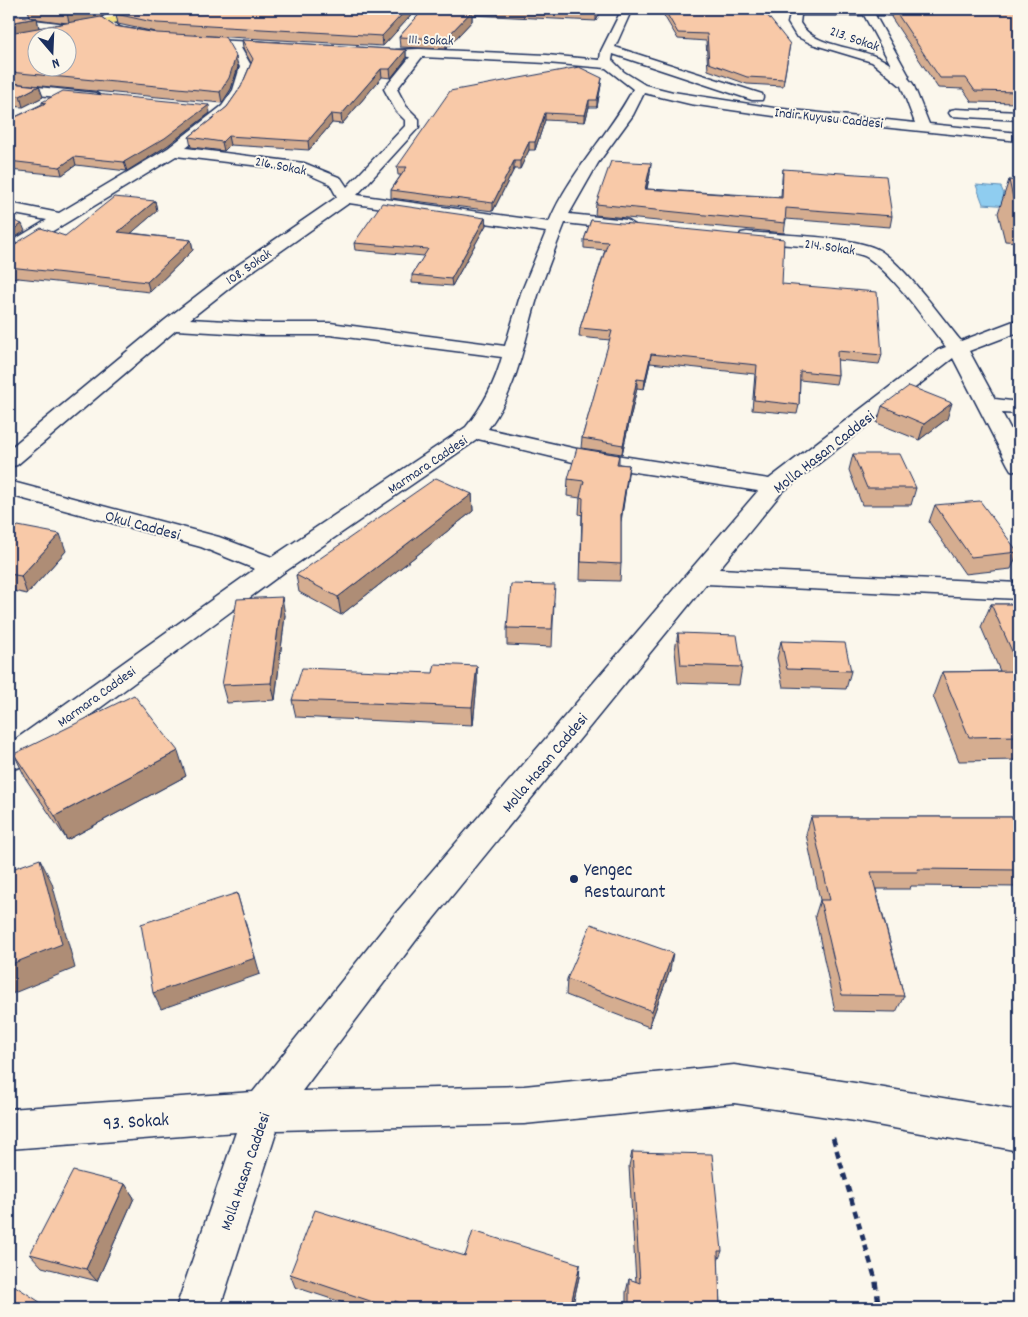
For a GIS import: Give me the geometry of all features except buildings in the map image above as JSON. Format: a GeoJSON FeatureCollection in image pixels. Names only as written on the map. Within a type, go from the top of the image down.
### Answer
{"type":"FeatureCollection","features":[{"type":"Feature","properties":{"kind":"main road"},"geometry":{"type":"LineString","coordinates":[[9,39],[173,9]]}},
{"type":"Feature","properties":{"kind":"street"},"geometry":{"type":"LineString","coordinates":[[122,9],[104,21],[117,31],[142,36]]}},
{"type":"Feature","properties":{"kind":"street"},"geometry":{"type":"LineString","coordinates":[[627,9],[609,57],[620,75],[640,88]]}},
{"type":"Feature","properties":{"kind":"street","name":"213. Sokak"},"geometry":{"type":"LineString","coordinates":[[798,10],[794,24],[800,34],[816,42],[876,59],[907,84]]}},
{"type":"Feature","properties":{"kind":"street"},"geometry":{"type":"LineString","coordinates":[[735,11],[944,12]]}},
{"type":"Feature","properties":{"kind":"street"},"geometry":{"type":"LineString","coordinates":[[868,12],[907,84],[923,126]]}},
{"type":"Feature","properties":{"kind":"street"},"geometry":{"type":"LineString","coordinates":[[9,20],[67,27]]}},
{"type":"Feature","properties":{"kind":"street"},"geometry":{"type":"LineString","coordinates":[[177,40],[292,47]]}},
{"type":"Feature","properties":{"kind":"street","name":"111. Sokak"},"geometry":{"type":"LineString","coordinates":[[398,40],[387,52],[547,59],[609,57],[815,117]]}},
{"type":"Feature","properties":{"kind":"street"},"geometry":{"type":"LineString","coordinates":[[9,250],[173,151],[227,109],[238,90],[246,67],[233,44]]}},
{"type":"Feature","properties":{"kind":"street","name":"108. Sokak"},"geometry":{"type":"LineString","coordinates":[[9,460],[172,324],[231,278],[346,198],[412,127],[412,119],[401,108],[390,89],[419,53]]}},
{"type":"Feature","properties":{"kind":"street"},"geometry":{"type":"LineString","coordinates":[[9,88],[110,98]]}},
{"type":"Feature","properties":{"kind":"street","name":"Indir Kuyusu Caddesi"},"geometry":{"type":"LineString","coordinates":[[640,88],[670,97],[707,104],[815,117],[923,126],[1019,137]]}},
{"type":"Feature","properties":{"kind":"street","name":"Marmara Caddesi"},"geometry":{"type":"LineString","coordinates":[[9,759],[274,567],[474,432],[489,412],[507,375],[530,293],[557,223],[590,162],[626,115],[640,88]]}},
{"type":"Feature","properties":{"kind":"street"},"geometry":{"type":"LineString","coordinates":[[39,106],[62,94]]}},
{"type":"Feature","properties":{"kind":"street"},"geometry":{"type":"LineString","coordinates":[[208,108],[227,109]]}},
{"type":"Feature","properties":{"kind":"street"},"geometry":{"type":"LineString","coordinates":[[917,112],[1019,116]]}},
{"type":"Feature","properties":{"kind":"street","name":"216. Sokak"},"geometry":{"type":"LineString","coordinates":[[173,151],[304,167],[336,181],[346,198]]}},
{"type":"Feature","properties":{"kind":"street"},"geometry":{"type":"LineString","coordinates":[[346,198],[557,223],[645,227]]}},
{"type":"Feature","properties":{"kind":"street"},"geometry":{"type":"LineString","coordinates":[[9,208],[61,218]]}},
{"type":"Feature","properties":{"kind":"street","name":"214. Sokak"},"geometry":{"type":"LineString","coordinates":[[732,235],[852,247],[873,254],[896,275],[958,349],[1019,465]]}},
{"type":"Feature","properties":{"kind":"street"},"geometry":{"type":"LineString","coordinates":[[172,324],[330,329],[513,353]]}},
{"type":"Feature","properties":{"kind":"street","name":"Molla Hasan Caddesi"},"geometry":{"type":"LineString","coordinates":[[198,1308],[262,1111],[408,924],[774,487],[853,428],[945,354],[1019,325]]}},
{"type":"Feature","properties":{"kind":"street"},"geometry":{"type":"LineString","coordinates":[[989,405],[1019,408]]}},
{"type":"Feature","properties":{"kind":"street"},"geometry":{"type":"LineString","coordinates":[[474,432],[577,456],[774,487]]}},
{"type":"Feature","properties":{"kind":"street","name":"Okul Caddesi"},"geometry":{"type":"LineString","coordinates":[[9,488],[210,542],[274,567]]}},
{"type":"Feature","properties":{"kind":"street"},"geometry":{"type":"LineString","coordinates":[[700,576],[1019,591]]}},
{"type":"Feature","properties":{"kind":"street","name":"93. Sokak"},"geometry":{"type":"LineString","coordinates":[[9,1129],[262,1111],[524,1105],[734,1084],[1019,1131]]}},
{"type":"Feature","properties":{"kind":"path"},"geometry":{"type":"LineString","coordinates":[[821,1097],[874,1278],[879,1308]]}},
{"type":"Feature","properties":{"kind":"water"},"geometry":{"type":"Polygon","coordinates":[[[976,185],[1001,187],[1009,206],[983,204],[976,185]]]}},
{"type":"Feature","properties":{"kind":"place","name":"Yengec Restaurant"},"geometry":{"type":"Point","coordinates":[574,879]}}]}
